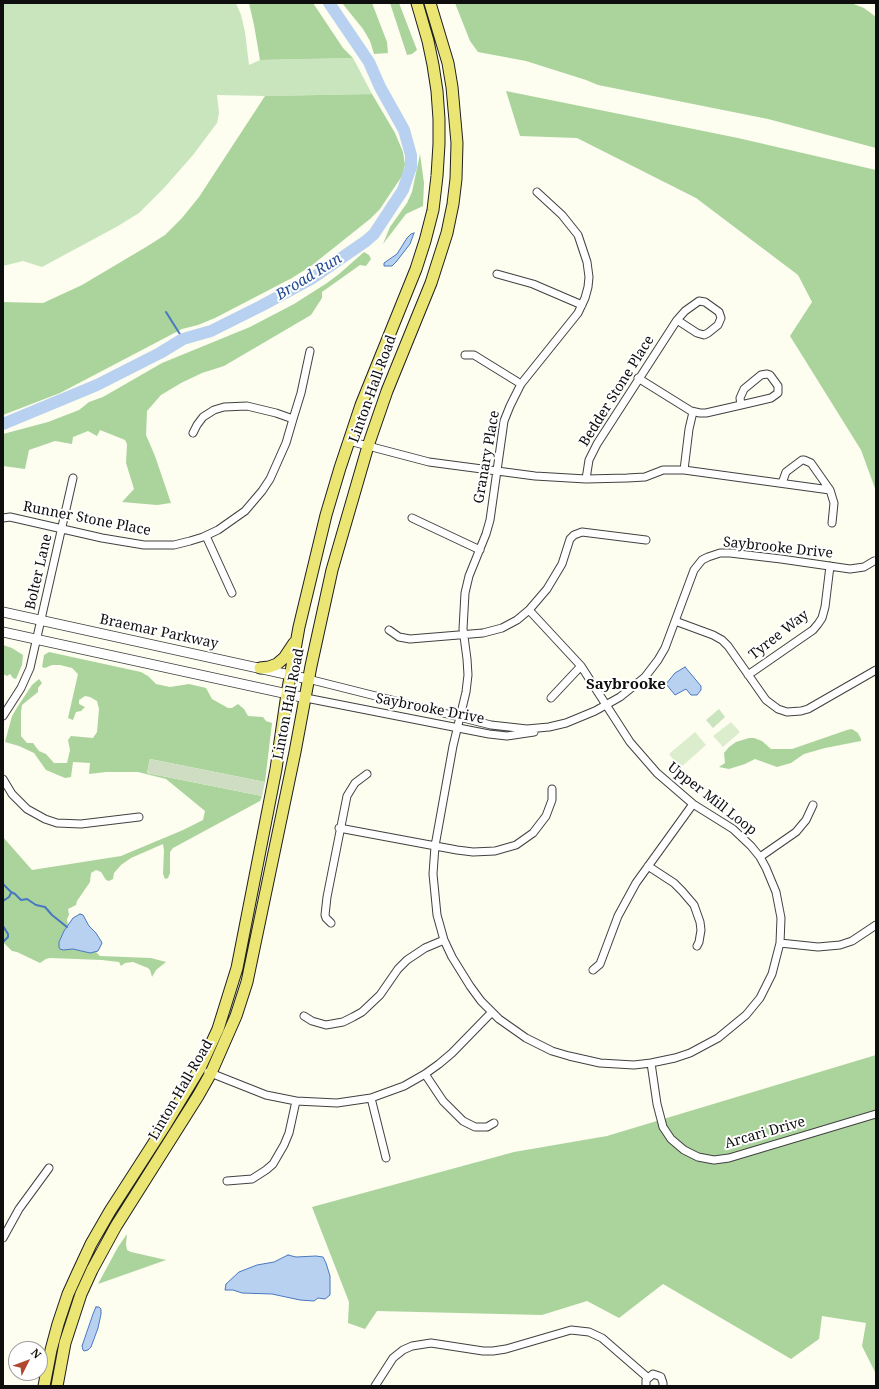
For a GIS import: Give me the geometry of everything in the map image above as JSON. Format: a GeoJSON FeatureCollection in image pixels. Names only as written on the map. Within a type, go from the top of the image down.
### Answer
{"type":"FeatureCollection","features":[{"type":"Feature","properties":{"kind":"main road","name":"Linton Hall Road"},"geometry":{"type":"LineString","coordinates":[[44,1386],[58,1324],[68,1294],[91,1244],[110,1211],[200,1068],[218,1029],[237,968],[276,769],[296,639],[310,577],[326,515],[361,405],[416,269],[428,230],[434,202],[439,144],[437,91],[428,42],[417,3]]}},
{"type":"Feature","properties":{"kind":"main road","name":"Linton Hall Road"},"geometry":{"type":"LineString","coordinates":[[56,1386],[65,1343],[81,1294],[92,1270],[116,1226],[211,1073],[236,1016],[246,982],[306,698],[308,679],[332,570],[368,446],[386,391],[434,276],[454,198],[457,143],[452,87],[448,63],[430,3]]}},
{"type":"Feature","properties":{"kind":"main road"},"geometry":{"type":"LineString","coordinates":[[260,668],[273,666],[282,660],[296,639]]}},
{"type":"Feature","properties":{"kind":"street","name":"Granary Place"},"geometry":{"type":"LineString","coordinates":[[460,717],[466,692],[468,675],[463,611],[465,593],[469,576],[490,520],[504,421],[522,384],[567,328],[582,305],[588,287],[589,277],[587,262],[581,240],[562,215],[537,192]]}},
{"type":"Feature","properties":{"kind":"street"},"geometry":{"type":"LineString","coordinates":[[497,274],[533,284],[582,305]]}},
{"type":"Feature","properties":{"kind":"street","name":"Bedder Stone Place"},"geometry":{"type":"LineString","coordinates":[[586,479],[593,450],[638,378],[677,320],[685,311],[699,301],[705,302],[719,312],[721,318],[718,325],[708,333],[704,334],[698,333],[677,320]]}},
{"type":"Feature","properties":{"kind":"street","name":"Runner Stone Place"},"geometry":{"type":"LineString","coordinates":[[3,518],[10,518],[144,545],[174,544],[190,541],[206,536],[230,523],[245,510],[262,491],[277,466],[302,393],[310,351]]}},
{"type":"Feature","properties":{"kind":"street"},"geometry":{"type":"LineString","coordinates":[[465,355],[474,355],[522,384]]}},
{"type":"Feature","properties":{"kind":"street"},"geometry":{"type":"LineString","coordinates":[[638,378],[693,412],[706,413],[741,405],[771,398],[778,393],[778,386],[770,375],[761,375],[744,389],[740,398],[741,405]]}},
{"type":"Feature","properties":{"kind":"street"},"geometry":{"type":"LineString","coordinates":[[193,433],[203,417],[214,410],[235,405],[251,406],[293,419]]}},
{"type":"Feature","properties":{"kind":"street"},"geometry":{"type":"LineString","coordinates":[[684,470],[688,434],[693,412]]}},
{"type":"Feature","properties":{"kind":"street"},"geometry":{"type":"LineString","coordinates":[[350,441],[429,462],[535,476],[586,479],[645,477],[663,470],[684,470],[830,490]]}},
{"type":"Feature","properties":{"kind":"street"},"geometry":{"type":"LineString","coordinates":[[782,484],[786,472],[802,460],[810,463],[830,490],[834,503],[832,524]]}},
{"type":"Feature","properties":{"kind":"street","name":"Bolter Lane"},"geometry":{"type":"LineString","coordinates":[[3,716],[27,677],[38,639],[73,478]]}},
{"type":"Feature","properties":{"kind":"street"},"geometry":{"type":"LineString","coordinates":[[412,518],[480,550]]}},
{"type":"Feature","properties":{"kind":"street"},"geometry":{"type":"LineString","coordinates":[[389,630],[405,639],[483,633],[502,628],[517,620],[538,600],[556,577],[570,539],[577,533],[582,532],[646,540]]}},
{"type":"Feature","properties":{"kind":"street"},"geometry":{"type":"LineString","coordinates":[[206,536],[232,593]]}},
{"type":"Feature","properties":{"kind":"street","name":"Saybrooke Drive"},"geometry":{"type":"LineString","coordinates":[[306,698],[457,728],[507,736],[531,733],[579,718],[606,705],[633,688],[648,674],[665,648],[694,570],[702,560],[710,555],[730,553],[781,558],[850,569],[864,567],[874,561]]}},
{"type":"Feature","properties":{"kind":"street","name":"Tyree Way"},"geometry":{"type":"LineString","coordinates":[[748,675],[813,630],[818,624],[822,618],[825,607],[830,566]]}},
{"type":"Feature","properties":{"kind":"street","name":"Upper Mill Loop"},"geometry":{"type":"LineString","coordinates":[[460,717],[435,846],[433,874],[434,894],[437,915],[444,940],[460,971],[470,986],[492,1012],[499,1019],[526,1038],[552,1051],[600,1063],[634,1065],[675,1058],[705,1046],[731,1028],[746,1015],[760,998],[768,985],[777,960],[782,927],[780,907],[772,881],[760,857],[732,829],[693,804],[657,773],[630,742],[581,666],[529,610]]}},
{"type":"Feature","properties":{"kind":"street","name":"Braemar Parkway"},"geometry":{"type":"LineString","coordinates":[[3,612],[308,679]]}},
{"type":"Feature","properties":{"kind":"street"},"geometry":{"type":"LineString","coordinates":[[675,621],[713,635],[722,640],[728,646],[766,700],[778,709],[792,712],[808,709],[876,670]]}},
{"type":"Feature","properties":{"kind":"street"},"geometry":{"type":"LineString","coordinates":[[3,632],[306,698]]}},
{"type":"Feature","properties":{"kind":"street"},"geometry":{"type":"LineString","coordinates":[[551,698],[581,666]]}},
{"type":"Feature","properties":{"kind":"street","name":"Saybrooke Drive"},"geometry":{"type":"LineString","coordinates":[[308,679],[492,725],[533,729],[549,727]]}},
{"type":"Feature","properties":{"kind":"street"},"geometry":{"type":"LineString","coordinates":[[331,922],[325,915],[339,828],[347,796],[350,790],[355,783],[366,774]]}},
{"type":"Feature","properties":{"kind":"street"},"geometry":{"type":"LineString","coordinates":[[3,779],[12,794],[26,808],[45,819],[57,823],[81,824],[139,818]]}},
{"type":"Feature","properties":{"kind":"street"},"geometry":{"type":"LineString","coordinates":[[339,828],[463,851],[485,852],[507,848],[516,845],[532,833],[546,816],[552,800],[552,789]]}},
{"type":"Feature","properties":{"kind":"street"},"geometry":{"type":"LineString","coordinates":[[593,970],[600,964],[624,903],[648,866],[693,804]]}},
{"type":"Feature","properties":{"kind":"street"},"geometry":{"type":"LineString","coordinates":[[760,857],[796,832],[806,820],[813,805]]}},
{"type":"Feature","properties":{"kind":"street"},"geometry":{"type":"LineString","coordinates":[[648,866],[674,883],[694,905],[702,930],[700,942],[697,946]]}},
{"type":"Feature","properties":{"kind":"street"},"geometry":{"type":"LineString","coordinates":[[780,943],[818,947],[840,946],[852,941],[876,926]]}},
{"type":"Feature","properties":{"kind":"street"},"geometry":{"type":"LineString","coordinates":[[304,1016],[312,1021],[326,1025],[343,1022],[353,1017],[367,1008],[380,995],[398,969],[407,960],[425,948],[444,940]]}},
{"type":"Feature","properties":{"kind":"street"},"geometry":{"type":"LineString","coordinates":[[200,1068],[266,1095],[296,1101],[337,1103],[371,1098],[404,1086],[425,1074],[452,1053],[492,1012]]}},
{"type":"Feature","properties":{"kind":"street","name":"Arcari Drive"},"geometry":{"type":"LineString","coordinates":[[651,1063],[657,1104],[663,1127],[671,1139],[684,1150],[698,1157],[714,1160],[729,1158],[876,1114]]}},
{"type":"Feature","properties":{"kind":"street"},"geometry":{"type":"LineString","coordinates":[[425,1074],[443,1102],[463,1121],[475,1127],[487,1126],[494,1123]]}},
{"type":"Feature","properties":{"kind":"street"},"geometry":{"type":"LineString","coordinates":[[371,1098],[386,1158]]}},
{"type":"Feature","properties":{"kind":"street"},"geometry":{"type":"LineString","coordinates":[[227,1181],[252,1180],[273,1164],[289,1133],[296,1101]]}},
{"type":"Feature","properties":{"kind":"street"},"geometry":{"type":"LineString","coordinates":[[3,1238],[19,1209],[49,1168]]}},
{"type":"Feature","properties":{"kind":"street"},"geometry":{"type":"LineString","coordinates":[[375,1386],[393,1358],[403,1350],[412,1346],[431,1344],[493,1351],[506,1349],[571,1330],[581,1330],[595,1334],[602,1338],[647,1377]]}},
{"type":"Feature","properties":{"kind":"street"},"geometry":{"type":"LineString","coordinates":[[646,1386],[645,1382],[647,1377],[653,1374],[659,1376],[663,1380],[663,1386]]}},
{"type":"Feature","properties":{"kind":"green space"},"geometry":{"type":"Polygon","coordinates":[[[3,3],[236,3],[241,15],[245,32],[249,65],[260,60],[353,58],[372,94],[265,96],[217,95],[219,113],[217,123],[193,155],[164,188],[139,213],[42,267],[23,261],[3,266],[3,3]]]}},
{"type":"Feature","properties":{"kind":"green space"},"geometry":{"type":"Polygon","coordinates":[[[249,3],[313,3],[343,48],[353,58],[260,60],[249,3]]]}},
{"type":"Feature","properties":{"kind":"green space"},"geometry":{"type":"Polygon","coordinates":[[[342,3],[372,3],[387,42],[388,53],[374,54],[370,41],[363,29],[342,3]]]}},
{"type":"Feature","properties":{"kind":"green space"},"geometry":{"type":"Polygon","coordinates":[[[390,3],[399,3],[417,50],[412,54],[407,55],[390,3]]]}},
{"type":"Feature","properties":{"kind":"green space"},"geometry":{"type":"Polygon","coordinates":[[[455,3],[851,3],[864,8],[876,17],[876,148],[768,119],[598,85],[526,61],[478,52],[470,41],[455,3]]]}},
{"type":"Feature","properties":{"kind":"green space"},"geometry":{"type":"Polygon","coordinates":[[[506,91],[738,138],[876,170],[876,491],[861,450],[790,336],[812,302],[798,275],[696,198],[577,138],[520,136],[506,91]]]}},
{"type":"Feature","properties":{"kind":"green space"},"geometry":{"type":"Polygon","coordinates":[[[372,94],[395,133],[403,152],[405,165],[402,176],[380,209],[370,219],[311,266],[292,278],[215,318],[198,325],[182,329],[60,393],[3,415],[3,302],[43,303],[82,285],[165,235],[182,218],[199,197],[265,96],[372,94]]]}},
{"type":"Feature","properties":{"kind":"green space"},"geometry":{"type":"Polygon","coordinates":[[[420,154],[424,183],[423,206],[406,214],[383,244],[390,227],[407,203],[412,192],[420,154]]]}},
{"type":"Feature","properties":{"kind":"green space"},"geometry":{"type":"Polygon","coordinates":[[[364,252],[369,255],[371,259],[366,266],[360,265],[322,292],[322,298],[311,315],[224,366],[202,373],[181,383],[161,395],[147,411],[146,435],[155,456],[171,503],[157,505],[122,502],[134,489],[126,463],[127,444],[125,440],[100,430],[97,436],[88,431],[73,437],[72,444],[55,441],[29,450],[25,469],[3,466],[3,434],[48,422],[79,410],[89,402],[103,397],[162,363],[250,327],[294,304],[327,283],[364,252]]]}},
{"type":"Feature","properties":{"kind":"green space"},"geometry":{"type":"Polygon","coordinates":[[[3,645],[12,648],[23,655],[22,665],[16,679],[10,674],[7,676],[3,674],[3,645]]]}},
{"type":"Feature","properties":{"kind":"green space"},"geometry":{"type":"Polygon","coordinates":[[[49,652],[141,672],[148,676],[156,684],[170,687],[189,684],[206,688],[212,699],[228,708],[232,708],[238,704],[244,709],[248,716],[263,717],[266,721],[272,723],[265,782],[150,759],[147,773],[262,796],[260,801],[173,848],[170,852],[170,873],[168,878],[165,879],[163,874],[163,844],[131,858],[121,865],[114,873],[113,879],[109,881],[106,880],[101,872],[96,870],[91,873],[90,882],[77,901],[76,905],[68,909],[68,925],[59,942],[60,949],[73,949],[90,953],[95,951],[100,956],[151,958],[166,962],[156,970],[152,977],[148,968],[133,962],[125,963],[121,966],[119,962],[102,960],[50,958],[40,963],[12,951],[3,942],[3,837],[32,870],[121,856],[203,820],[205,811],[166,779],[138,772],[106,772],[89,774],[90,763],[73,762],[71,777],[65,778],[46,770],[34,753],[19,746],[5,742],[12,716],[32,685],[39,679],[42,683],[38,688],[38,692],[22,705],[21,736],[27,743],[33,743],[39,751],[46,754],[54,763],[67,763],[70,750],[68,740],[71,736],[93,738],[97,732],[99,709],[97,701],[90,697],[85,696],[79,700],[79,704],[85,707],[81,711],[76,712],[73,720],[68,718],[78,674],[72,668],[60,665],[52,665],[45,668],[42,667],[44,655],[49,652]]]}},
{"type":"Feature","properties":{"kind":"green space"},"geometry":{"type":"Polygon","coordinates":[[[719,709],[725,717],[713,728],[706,720],[719,709]]]}},
{"type":"Feature","properties":{"kind":"green space"},"geometry":{"type":"Polygon","coordinates":[[[731,722],[740,732],[723,747],[713,736],[731,722]]]}},
{"type":"Feature","properties":{"kind":"green space"},"geometry":{"type":"Polygon","coordinates":[[[852,729],[858,733],[861,741],[804,754],[791,763],[777,767],[755,759],[729,769],[719,767],[725,763],[724,753],[729,747],[736,742],[749,738],[762,741],[771,749],[792,749],[852,729]]]}},
{"type":"Feature","properties":{"kind":"green space"},"geometry":{"type":"Polygon","coordinates":[[[695,732],[706,745],[680,768],[669,754],[695,732]]]}},
{"type":"Feature","properties":{"kind":"green space"},"geometry":{"type":"Polygon","coordinates":[[[150,759],[265,782],[262,796],[147,773],[150,759]]]}},
{"type":"Feature","properties":{"kind":"green space"},"geometry":{"type":"Polygon","coordinates":[[[876,1055],[876,1374],[862,1346],[866,1323],[822,1316],[819,1339],[791,1359],[663,1284],[619,1318],[587,1301],[542,1315],[377,1311],[365,1329],[348,1323],[349,1302],[312,1207],[514,1152],[607,1136],[876,1055]]]}},
{"type":"Feature","properties":{"kind":"green space"},"geometry":{"type":"Polygon","coordinates":[[[127,1234],[127,1250],[166,1260],[98,1284],[118,1247],[127,1234]]]}},
{"type":"Feature","properties":{"kind":"water"},"geometry":{"type":"Polygon","coordinates":[[[414,233],[410,244],[396,262],[392,266],[384,266],[384,263],[397,254],[407,238],[414,233]]]}},
{"type":"Feature","properties":{"kind":"water"},"geometry":{"type":"Polygon","coordinates":[[[685,667],[701,686],[701,690],[697,695],[691,695],[686,689],[675,695],[666,684],[675,673],[685,667]]]}},
{"type":"Feature","properties":{"kind":"water"},"geometry":{"type":"Polygon","coordinates":[[[80,914],[83,915],[89,926],[96,933],[102,943],[98,951],[90,953],[73,949],[63,950],[59,947],[59,942],[64,931],[73,918],[80,914]]]}},
{"type":"Feature","properties":{"kind":"water"},"geometry":{"type":"Polygon","coordinates":[[[288,1255],[296,1257],[323,1257],[330,1276],[330,1295],[325,1299],[318,1298],[314,1301],[300,1300],[272,1294],[242,1293],[233,1290],[225,1290],[226,1284],[239,1272],[257,1265],[274,1262],[288,1255]]]}},
{"type":"Feature","properties":{"kind":"water"},"geometry":{"type":"Polygon","coordinates":[[[96,1307],[101,1309],[98,1328],[91,1347],[84,1351],[82,1346],[96,1307]]]}},
{"type":"Feature","properties":{"kind":"waterway","name":"Broad Run"},"geometry":{"type":"LineString","coordinates":[[3,424],[97,385],[160,353],[183,339],[211,331],[261,306],[311,279],[374,234],[403,190],[411,167],[411,155],[404,130],[380,87],[369,62],[329,3]]}},
{"type":"Feature","properties":{"kind":"waterway"},"geometry":{"type":"LineString","coordinates":[[166,312],[183,339]]}},
{"type":"Feature","properties":{"kind":"waterway"},"geometry":{"type":"LineString","coordinates":[[3,884],[21,900],[27,899],[36,905],[45,907],[52,915],[67,927]]}},
{"type":"Feature","properties":{"kind":"waterway"},"geometry":{"type":"LineString","coordinates":[[3,901],[9,897],[11,893]]}},
{"type":"Feature","properties":{"kind":"waterway"},"geometry":{"type":"LineString","coordinates":[[3,926],[8,934],[8,937],[3,942]]}},
{"type":"Feature","properties":{"kind":"district","name":"Saybrooke"},"geometry":{"type":"Point","coordinates":[626,685]}}]}
